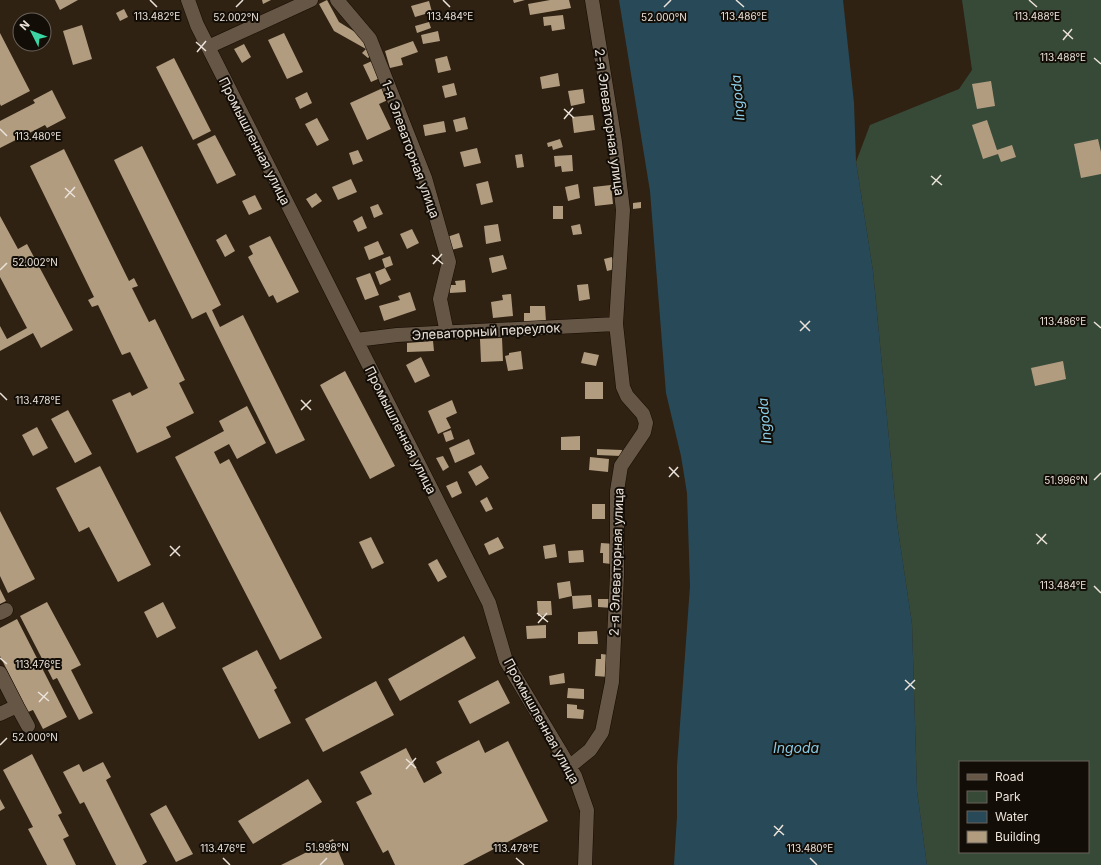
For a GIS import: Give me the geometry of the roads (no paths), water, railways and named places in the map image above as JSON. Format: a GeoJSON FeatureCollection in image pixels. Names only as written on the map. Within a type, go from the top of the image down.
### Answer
{"type":"FeatureCollection","features":[{"type":"Feature","properties":{"kind":"street","name":"Промышленная улица"},"geometry":{"type":"LineString","coordinates":[[188,0],[197,25],[489,603],[506,660],[575,776],[587,810],[584,865]]}},
{"type":"Feature","properties":{"kind":"street"},"geometry":{"type":"LineString","coordinates":[[208,47],[311,0]]}},
{"type":"Feature","properties":{"kind":"street","name":"1-я Элеваторная улица"},"geometry":{"type":"LineString","coordinates":[[337,0],[370,39],[425,178],[449,262],[440,299],[447,333]]}},
{"type":"Feature","properties":{"kind":"street","name":"2-я Элеваторная улица"},"geometry":{"type":"LineString","coordinates":[[569,767],[590,750],[602,732],[612,682],[617,491],[621,466],[644,432],[646,423],[643,414],[627,396],[623,387],[616,324],[622,210],[615,142],[592,0]]}},
{"type":"Feature","properties":{"kind":"street","name":"Элеваторный переулок"},"geometry":{"type":"LineString","coordinates":[[356,340],[397,335],[616,324]]}},
{"type":"Feature","properties":{"kind":"street"},"geometry":{"type":"LineString","coordinates":[[0,673],[28,726]]}},
{"type":"Feature","properties":{"kind":"street"},"geometry":{"type":"LineString","coordinates":[[0,714],[17,706]]}},
{"type":"Feature","properties":{"kind":"water","name":"Ingoda"},"geometry":{"type":"Polygon","coordinates":[[[619,0],[843,0],[854,103],[856,162],[873,271],[897,523],[912,624],[917,791],[927,865],[674,865],[677,817],[677,766],[690,586],[687,493],[681,456],[666,393],[650,191],[619,0]]]}}]}
